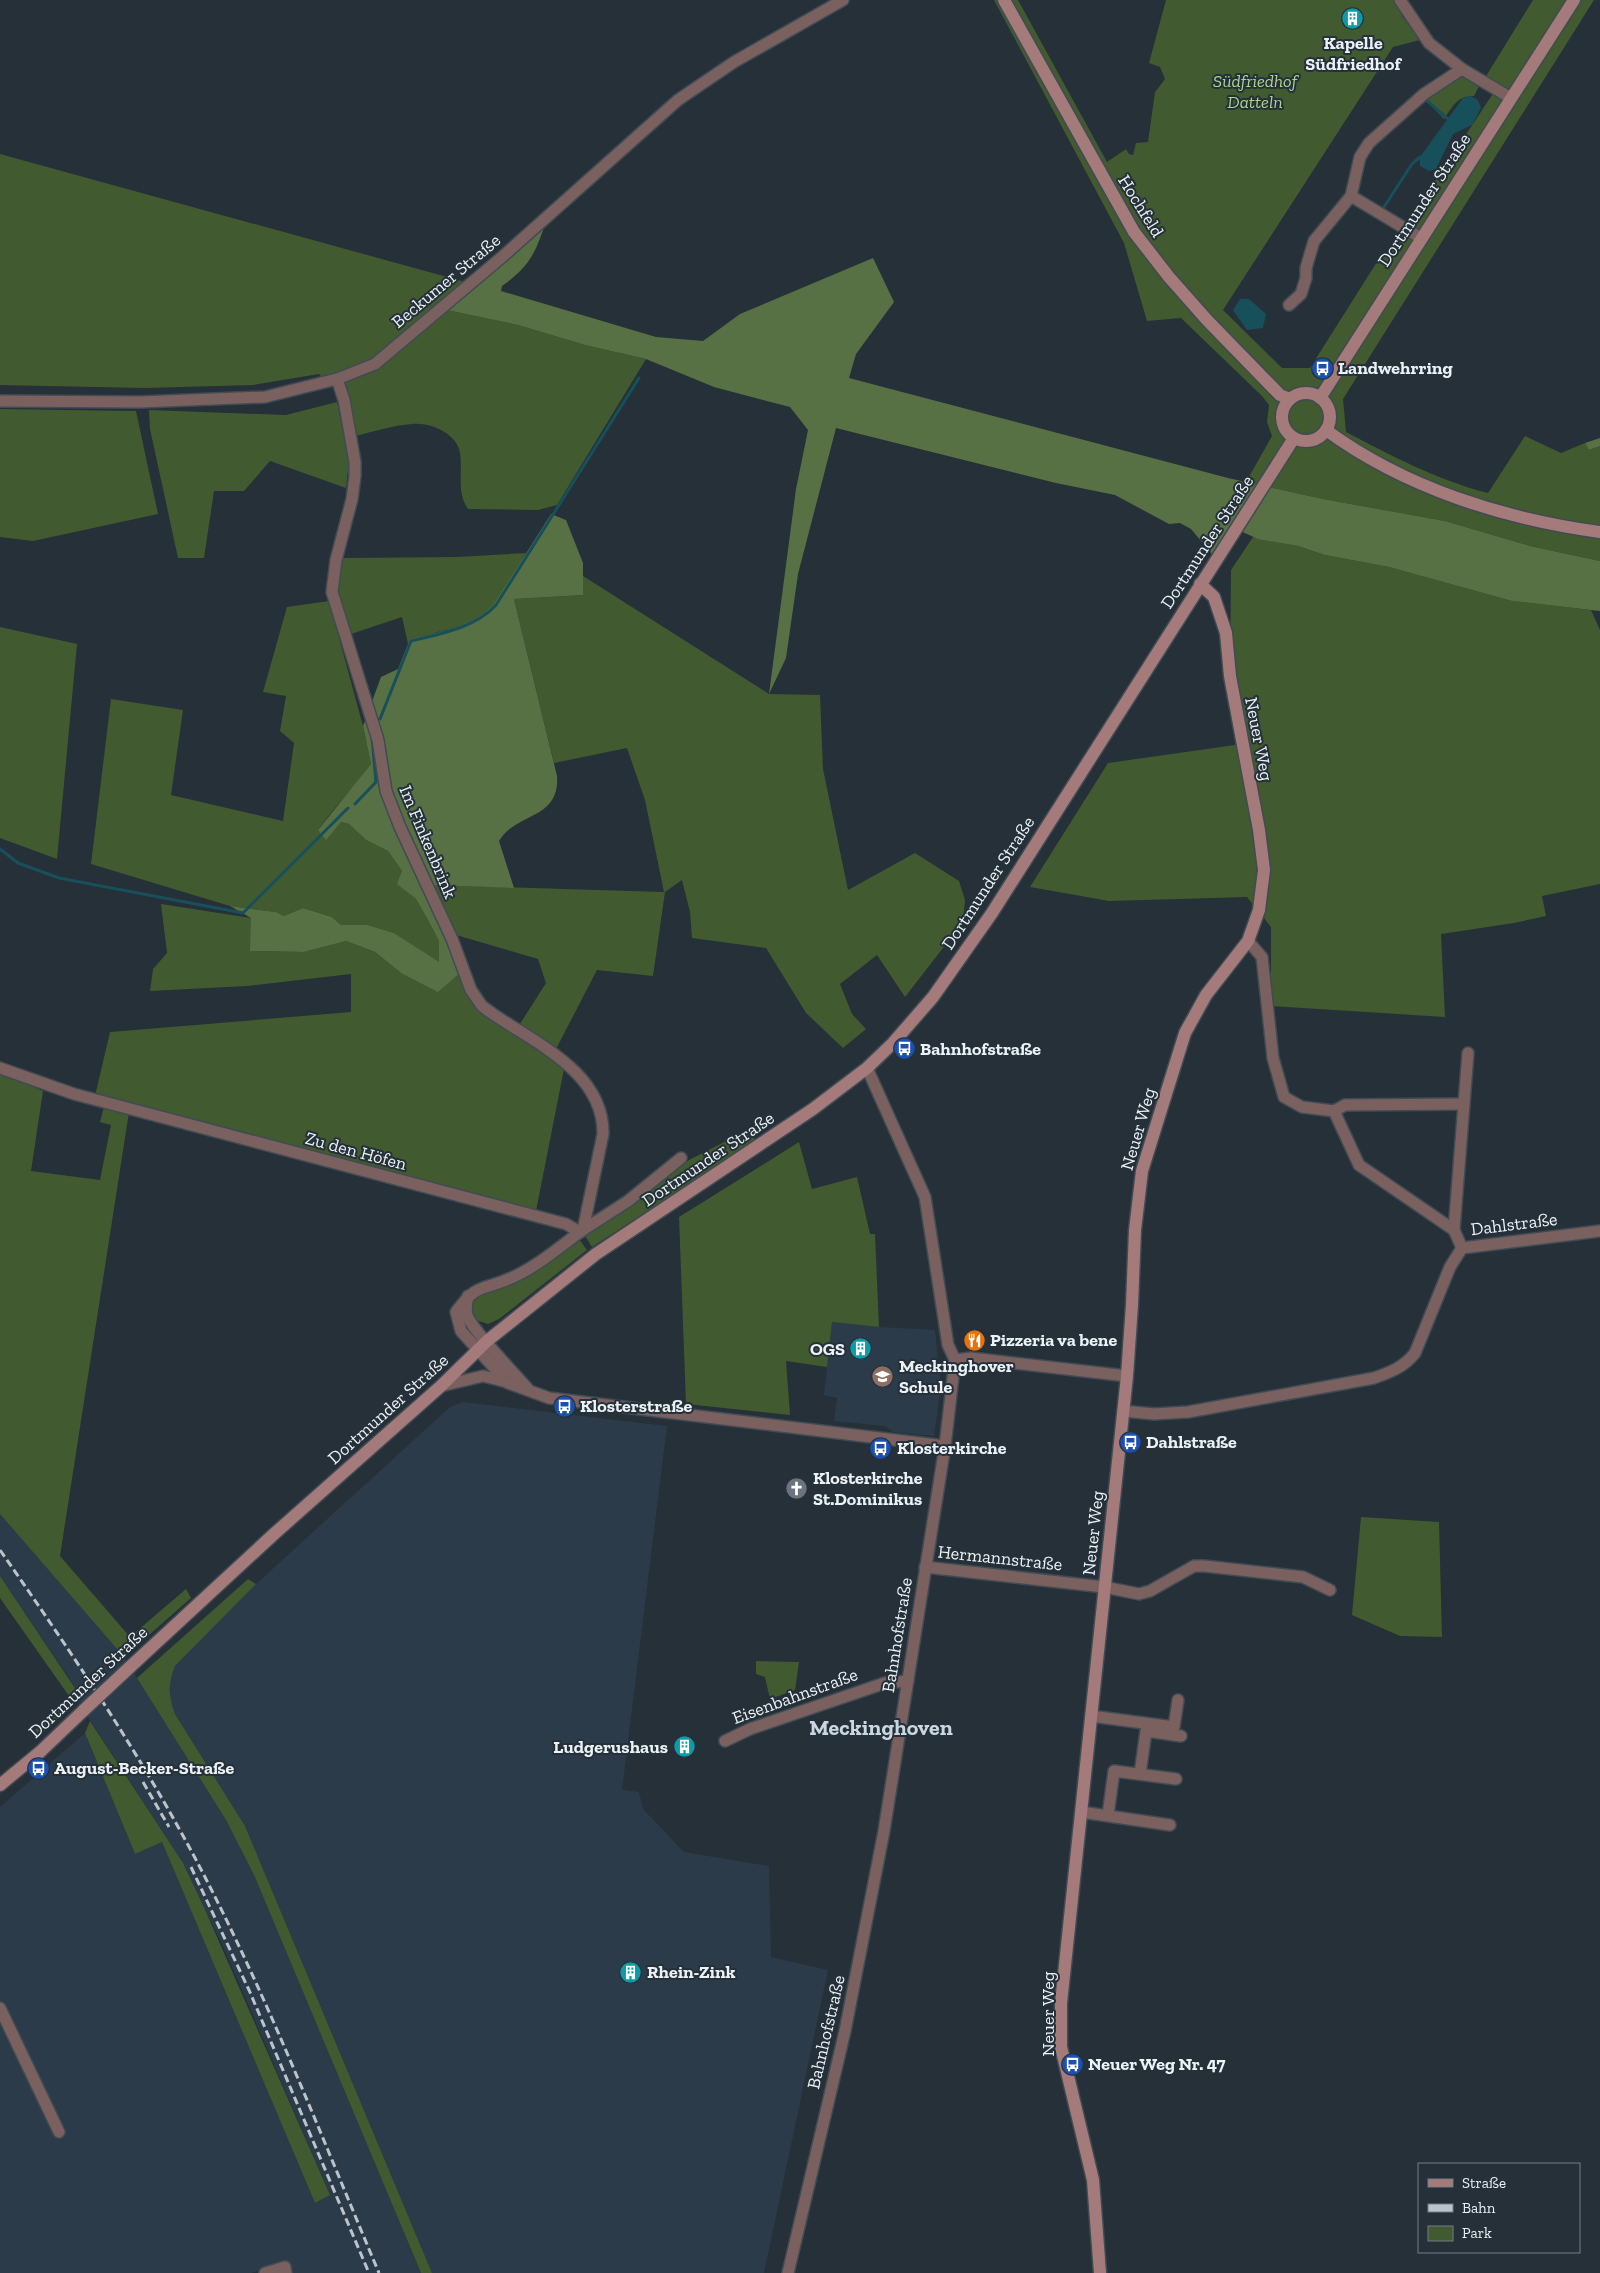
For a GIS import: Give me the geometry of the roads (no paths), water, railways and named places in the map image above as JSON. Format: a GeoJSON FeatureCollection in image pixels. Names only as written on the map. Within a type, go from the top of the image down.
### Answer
{"type":"FeatureCollection","features":[{"type":"Feature","properties":{"kind":"street","name":"Beckumer Straße"},"geometry":{"type":"LineString","coordinates":[[0,401],[140,402],[265,397],[337,379],[375,364],[480,276],[696,86],[734,62],[843,0]]}},
{"type":"Feature","properties":{"kind":"street","name":"Hochfeld"},"geometry":{"type":"LineString","coordinates":[[1004,0],[1134,232],[1164,271],[1207,320],[1280,395],[1290,399]]}},
{"type":"Feature","properties":{"kind":"street"},"geometry":{"type":"LineString","coordinates":[[1400,0],[1429,44],[1462,69],[1511,98]]}},
{"type":"Feature","properties":{"kind":"street","name":"Dortmunder Straße"},"geometry":{"type":"LineString","coordinates":[[1320,398],[1574,0]]}},
{"type":"Feature","properties":{"kind":"street"},"geometry":{"type":"LineString","coordinates":[[1289,305],[1301,294],[1314,242],[1351,196],[1360,157],[1369,143],[1424,94],[1462,69]]}},
{"type":"Feature","properties":{"kind":"street"},"geometry":{"type":"LineString","coordinates":[[1351,196],[1421,238]]}},
{"type":"Feature","properties":{"kind":"street","name":"Im Finkenbrink"},"geometry":{"type":"LineString","coordinates":[[337,379],[344,400],[355,462],[355,476],[352,499],[336,560],[332,592],[378,740],[386,790],[400,827],[452,939],[471,990],[477,1000],[493,1014],[564,1062],[586,1082],[596,1097],[603,1123],[603,1134],[581,1231]]}},
{"type":"Feature","properties":{"kind":"street"},"geometry":{"type":"LineString","coordinates":[[1305,393],[1320,398],[1329,409],[1329,424],[1326,430],[1315,440],[1308,441],[1294,438],[1284,427],[1282,419],[1285,405],[1290,399],[1305,393]]}},
{"type":"Feature","properties":{"kind":"street"},"geometry":{"type":"LineString","coordinates":[[1326,430],[1386,467],[1429,487],[1507,513],[1600,532]]}},
{"type":"Feature","properties":{"kind":"street","name":"Dortmunder Straße"},"geometry":{"type":"LineString","coordinates":[[0,1785],[40,1752],[130,1666],[274,1534],[441,1386],[483,1345],[596,1254],[762,1145],[813,1109],[867,1068],[893,1043],[933,997],[979,932],[1294,438]]}},
{"type":"Feature","properties":{"kind":"street","name":"Neuer Weg"},"geometry":{"type":"LineString","coordinates":[[1100,2273],[1093,2180],[1061,2047],[1062,2002],[1127,1376],[1135,1230],[1142,1171],[1185,1033],[1206,995],[1248,941],[1259,910],[1264,870],[1259,830],[1238,726],[1230,676],[1226,633],[1214,597],[1200,584]]}},
{"type":"Feature","properties":{"kind":"street"},"geometry":{"type":"LineString","coordinates":[[1248,941],[1262,956],[1273,1058],[1284,1098],[1302,1107],[1334,1111],[1345,1105],[1464,1104]]}},
{"type":"Feature","properties":{"kind":"street"},"geometry":{"type":"LineString","coordinates":[[1462,1248],[1454,1230],[1468,1053]]}},
{"type":"Feature","properties":{"kind":"street","name":"Zu den Höfen"},"geometry":{"type":"LineString","coordinates":[[0,1068],[74,1094],[566,1224],[581,1231]]}},
{"type":"Feature","properties":{"kind":"street","name":"Bahnhofstraße"},"geometry":{"type":"LineString","coordinates":[[788,2273],[845,2031],[865,1935],[945,1446],[955,1360],[948,1345],[925,1197],[867,1068]]}},
{"type":"Feature","properties":{"kind":"street"},"geometry":{"type":"LineString","coordinates":[[1334,1111],[1359,1165],[1454,1230]]}},
{"type":"Feature","properties":{"kind":"street"},"geometry":{"type":"LineString","coordinates":[[528,1389],[483,1345],[462,1331],[456,1312],[469,1295],[479,1288],[511,1278],[628,1201],[681,1158]]}},
{"type":"Feature","properties":{"kind":"street","name":"Dahlstraße"},"geometry":{"type":"LineString","coordinates":[[1123,1410],[1154,1414],[1188,1412],[1374,1378],[1399,1369],[1415,1353],[1450,1267],[1462,1248],[1600,1231]]}},
{"type":"Feature","properties":{"kind":"street"},"geometry":{"type":"LineString","coordinates":[[483,1345],[508,1383]]}},
{"type":"Feature","properties":{"kind":"street"},"geometry":{"type":"LineString","coordinates":[[955,1360],[971,1358],[1127,1376]]}},
{"type":"Feature","properties":{"kind":"street"},"geometry":{"type":"LineString","coordinates":[[441,1386],[482,1376],[528,1389],[549,1398],[567,1401],[945,1446]]}},
{"type":"Feature","properties":{"kind":"street","name":"Hermannstraße"},"geometry":{"type":"LineString","coordinates":[[925,1567],[1104,1587],[1139,1594],[1150,1591],[1194,1566],[1204,1566],[1303,1577],[1330,1590]]}},
{"type":"Feature","properties":{"kind":"street","name":"Eisenbahnstraße"},"geometry":{"type":"LineString","coordinates":[[725,1741],[750,1728],[885,1683],[908,1681]]}},
{"type":"Feature","properties":{"kind":"street"},"geometry":{"type":"LineString","coordinates":[[1147,1727],[1174,1727],[1178,1700]]}},
{"type":"Feature","properties":{"kind":"street"},"geometry":{"type":"LineString","coordinates":[[1091,1716],[1181,1736]]}},
{"type":"Feature","properties":{"kind":"street"},"geometry":{"type":"LineString","coordinates":[[1140,1774],[1147,1727]]}},
{"type":"Feature","properties":{"kind":"street"},"geometry":{"type":"LineString","coordinates":[[1108,1815],[1114,1771],[1176,1779]]}},
{"type":"Feature","properties":{"kind":"street"},"geometry":{"type":"LineString","coordinates":[[1081,1812],[1170,1825]]}},
{"type":"Feature","properties":{"kind":"street"},"geometry":{"type":"LineString","coordinates":[[0,2008],[59,2132]]}},
{"type":"Feature","properties":{"kind":"street"},"geometry":{"type":"LineString","coordinates":[[265,2273],[285,2267],[286,2273]]}},
{"type":"Feature","properties":{"kind":"water"},"geometry":{"type":"Polygon","coordinates":[[[1471,96],[1478,100],[1481,108],[1472,125],[1453,134],[1436,169],[1429,171],[1420,166],[1420,157],[1463,98],[1471,96]]]}},
{"type":"Feature","properties":{"kind":"water"},"geometry":{"type":"Polygon","coordinates":[[[1240,299],[1249,299],[1266,314],[1263,328],[1247,330],[1233,310],[1240,299]]]}},
{"type":"Feature","properties":{"kind":"waterway"},"geometry":{"type":"LineString","coordinates":[[1427,101],[1448,119]]}},
{"type":"Feature","properties":{"kind":"waterway"},"geometry":{"type":"LineString","coordinates":[[1384,207],[1412,164],[1420,157]]}},
{"type":"Feature","properties":{"kind":"waterway"},"geometry":{"type":"LineString","coordinates":[[380,719],[411,641],[468,625],[488,613],[496,605],[639,378]]}},
{"type":"Feature","properties":{"kind":"waterway"},"geometry":{"type":"LineString","coordinates":[[355,804],[376,782],[372,737]]}},
{"type":"Feature","properties":{"kind":"waterway"},"geometry":{"type":"LineString","coordinates":[[0,849],[18,863],[59,878],[243,913],[348,808]]}},
{"type":"Feature","properties":{"kind":"railway"},"geometry":{"type":"LineString","coordinates":[[0,1550],[77,1662],[126,1738],[194,1856],[245,1958],[379,2273]]}},
{"type":"Feature","properties":{"kind":"railway"},"geometry":{"type":"LineString","coordinates":[[143,1782],[169,1827]]}},
{"type":"Feature","properties":{"kind":"railway"},"geometry":{"type":"LineString","coordinates":[[191,1867],[249,1990],[369,2273]]}},
{"type":"Feature","properties":{"kind":"place","name":"Kapelle Südfriedhof"},"geometry":{"type":"Point","coordinates":[1353,18]}},
{"type":"Feature","properties":{"kind":"place","name":"Landwehrring"},"geometry":{"type":"Point","coordinates":[1322,368]}},
{"type":"Feature","properties":{"kind":"place","name":"Bahnhofstraße"},"geometry":{"type":"Point","coordinates":[904,1049]}},
{"type":"Feature","properties":{"kind":"place","name":"Pizzeria va bene"},"geometry":{"type":"Point","coordinates":[974,1340]}},
{"type":"Feature","properties":{"kind":"place","name":"OGS"},"geometry":{"type":"Point","coordinates":[861,1349]}},
{"type":"Feature","properties":{"kind":"place","name":"Meckinghover Schule"},"geometry":{"type":"Point","coordinates":[883,1376]}},
{"type":"Feature","properties":{"kind":"place","name":"Klosterstraße"},"geometry":{"type":"Point","coordinates":[564,1406]}},
{"type":"Feature","properties":{"kind":"place","name":"Dahlstraße"},"geometry":{"type":"Point","coordinates":[1130,1442]}},
{"type":"Feature","properties":{"kind":"place","name":"Klosterkirche"},"geometry":{"type":"Point","coordinates":[881,1448]}},
{"type":"Feature","properties":{"kind":"place","name":"Klosterkirche St.Dominikus"},"geometry":{"type":"Point","coordinates":[797,1488]}},
{"type":"Feature","properties":{"kind":"place","name":"Ludgerushaus"},"geometry":{"type":"Point","coordinates":[684,1747]}},
{"type":"Feature","properties":{"kind":"place","name":"August-Becker-Straße"},"geometry":{"type":"Point","coordinates":[38,1768]}},
{"type":"Feature","properties":{"kind":"place","name":"Rhein-Zink"},"geometry":{"type":"Point","coordinates":[631,1972]}},
{"type":"Feature","properties":{"kind":"place","name":"Neuer Weg Nr. 47"},"geometry":{"type":"Point","coordinates":[1072,2064]}},
{"type":"Feature","properties":{"kind":"district","name":"Meckinghoven"},"geometry":{"type":"Point","coordinates":[881,1727]}},
{"type":"Feature","properties":{"kind":"park label","name":"Südfriedhof Datteln"},"geometry":{"type":"Point","coordinates":[1255,91]}}]}
